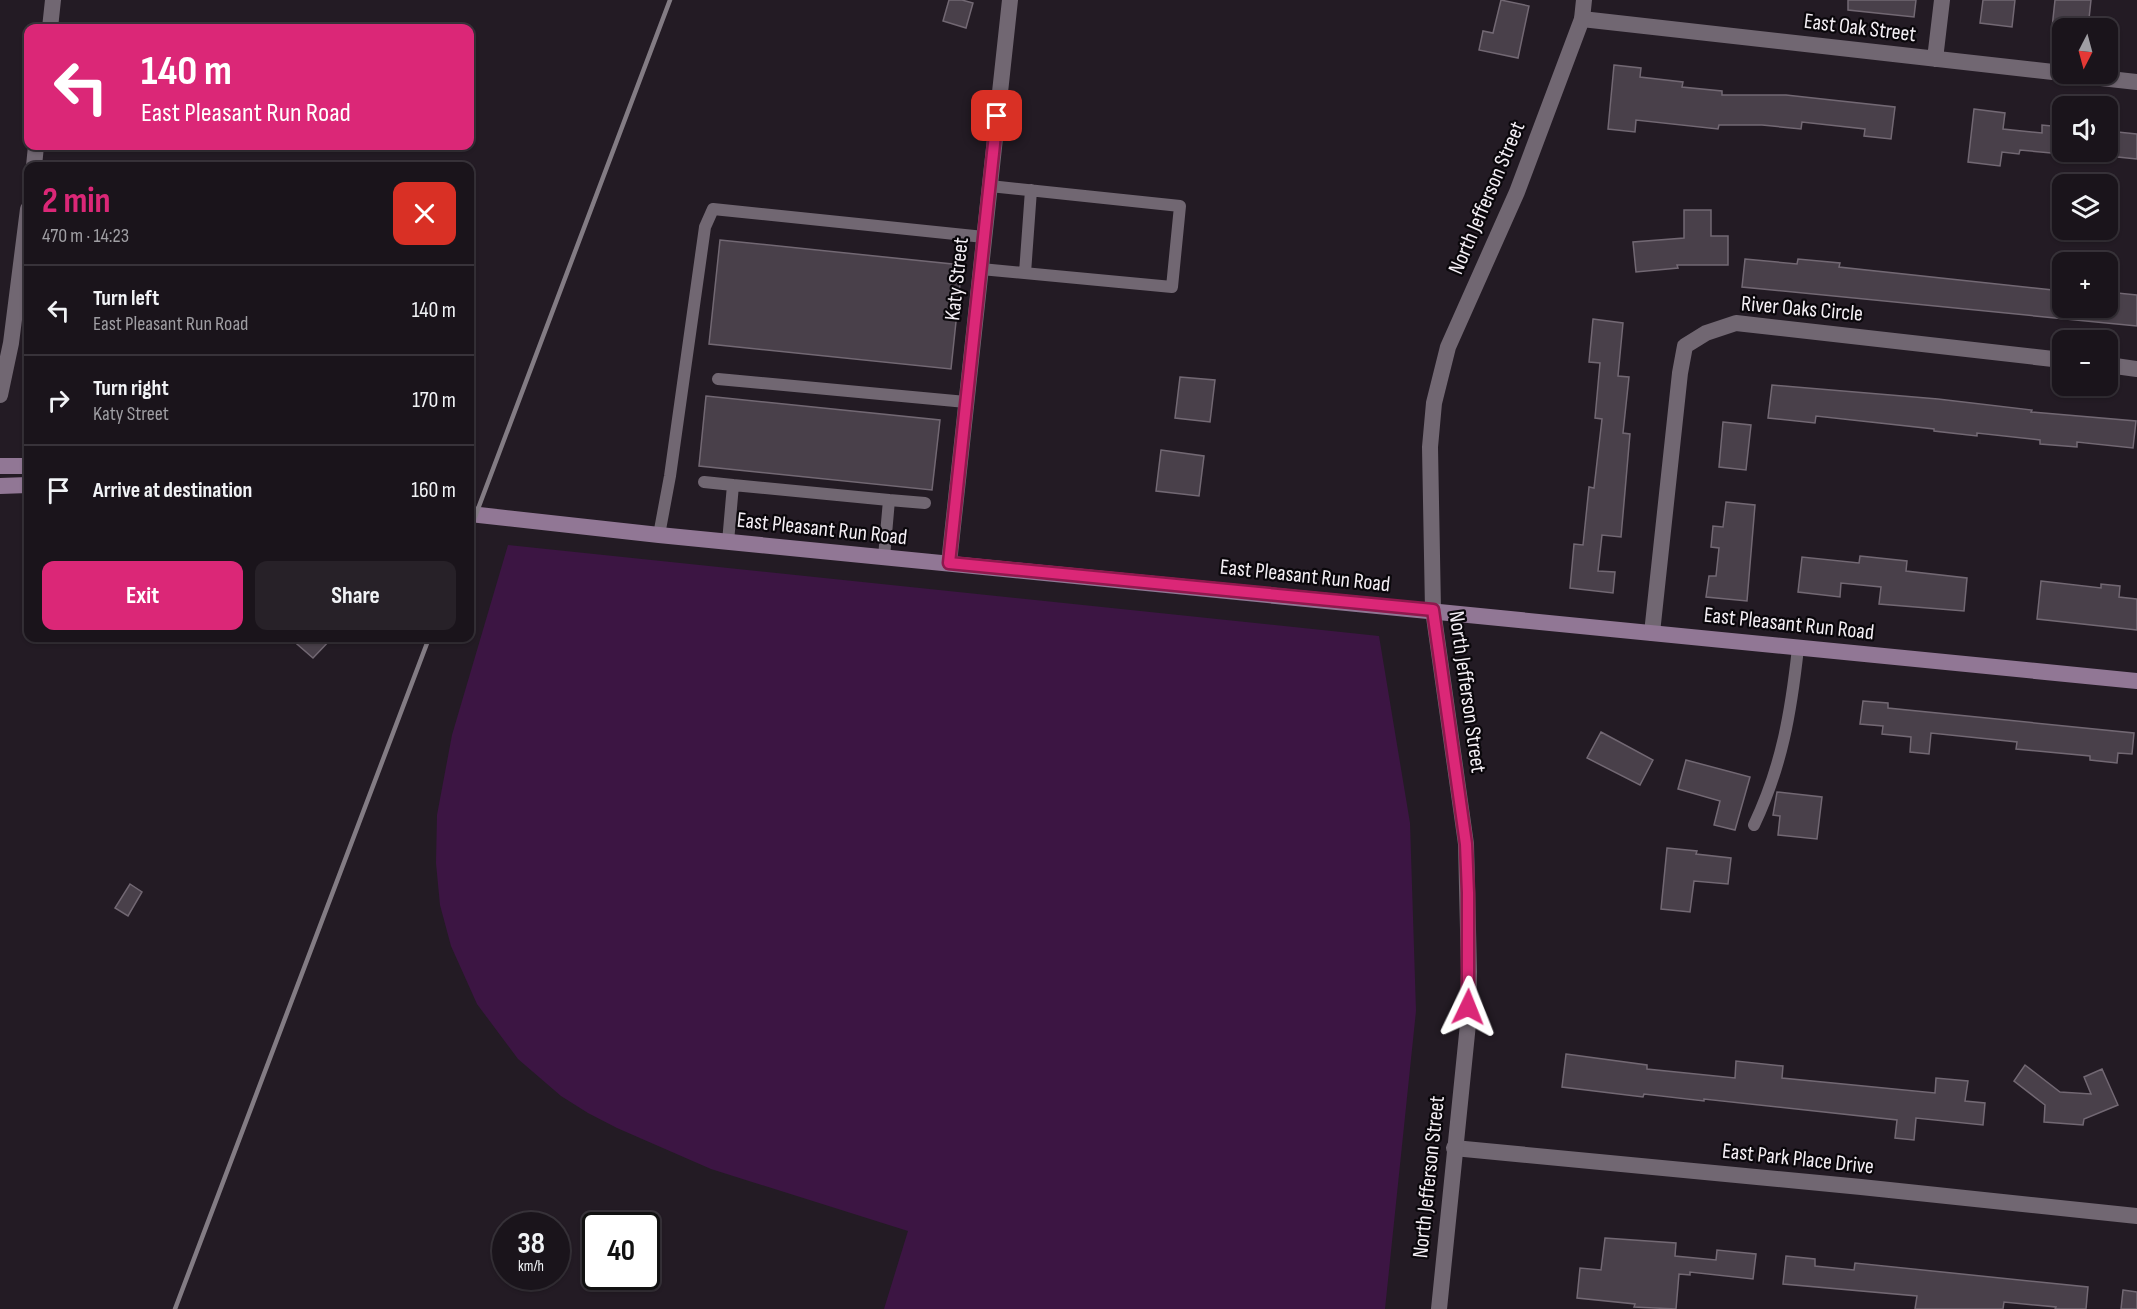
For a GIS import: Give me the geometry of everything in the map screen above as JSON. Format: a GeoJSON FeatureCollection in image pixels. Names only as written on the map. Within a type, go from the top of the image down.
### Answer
{"type":"FeatureCollection","features":[{"type":"Feature","properties":{"kind":"main road"},"geometry":{"type":"LineString","coordinates":[[0,466],[24,466]]}},
{"type":"Feature","properties":{"kind":"main road"},"geometry":{"type":"LineString","coordinates":[[0,486],[24,485]]}},
{"type":"Feature","properties":{"kind":"main road","name":"East Pleasant Run Road"},"geometry":{"type":"LineString","coordinates":[[474,514],[659,536],[1433,610],[2137,681]]}},
{"type":"Feature","properties":{"kind":"street"},"geometry":{"type":"LineString","coordinates":[[50,24],[53,0]]}},
{"type":"Feature","properties":{"kind":"street","name":"Katy Street"},"geometry":{"type":"LineString","coordinates":[[949,563],[1010,0]]}},
{"type":"Feature","properties":{"kind":"street","name":"North Jefferson Street"},"geometry":{"type":"LineString","coordinates":[[1439,1309],[1468,1024],[1470,972],[1466,844],[1433,610],[1430,447],[1434,403],[1448,346],[1517,192],[1582,19],[1584,0]]}},
{"type":"Feature","properties":{"kind":"street"},"geometry":{"type":"LineString","coordinates":[[1935,59],[1942,0]]}},
{"type":"Feature","properties":{"kind":"street","name":"East Oak Street"},"geometry":{"type":"LineString","coordinates":[[1582,19],[2052,72]]}},
{"type":"Feature","properties":{"kind":"street","name":"East Oak Street"},"geometry":{"type":"LineString","coordinates":[[2118,80],[2137,82]]}},
{"type":"Feature","properties":{"kind":"street"},"geometry":{"type":"LineString","coordinates":[[0,395],[11,343],[24,241]]}},
{"type":"Feature","properties":{"kind":"street","name":"River Oaks Circle"},"geometry":{"type":"LineString","coordinates":[[1652,633],[1680,373],[1685,346],[1706,333],[1736,323],[2052,359]]}},
{"type":"Feature","properties":{"kind":"street"},"geometry":{"type":"LineString","coordinates":[[2118,366],[2137,369]]}},
{"type":"Feature","properties":{"kind":"street","name":"East Park Place Drive"},"geometry":{"type":"LineString","coordinates":[[1454,1148],[2137,1216]]}},
{"type":"Feature","properties":{"kind":"lane"},"geometry":{"type":"LineString","coordinates":[[981,269],[1172,287],[1180,207],[990,186]]}},
{"type":"Feature","properties":{"kind":"lane"},"geometry":{"type":"LineString","coordinates":[[1025,273],[1031,190]]}},
{"type":"Feature","properties":{"kind":"lane"},"geometry":{"type":"LineString","coordinates":[[659,536],[670,476],[705,227],[713,209],[984,237]]}},
{"type":"Feature","properties":{"kind":"lane"},"geometry":{"type":"LineString","coordinates":[[718,379],[966,402]]}},
{"type":"Feature","properties":{"kind":"lane"},"geometry":{"type":"LineString","coordinates":[[704,482],[925,503]]}},
{"type":"Feature","properties":{"kind":"lane"},"geometry":{"type":"LineString","coordinates":[[728,542],[733,485]]}},
{"type":"Feature","properties":{"kind":"lane"},"geometry":{"type":"LineString","coordinates":[[884,557],[889,500]]}},
{"type":"Feature","properties":{"kind":"lane"},"geometry":{"type":"LineString","coordinates":[[1754,825],[1782,755],[1792,701],[1798,648]]}},
{"type":"Feature","properties":{"kind":"shaded area"},"geometry":{"type":"Polygon","coordinates":[[[508,545],[1379,636],[1410,823],[1416,1011],[1385,1309],[884,1309],[908,1231],[711,1169],[617,1128],[561,1096],[518,1059],[477,1004],[451,946],[440,905],[436,863],[437,815],[452,735],[508,545]]]}},
{"type":"Feature","properties":{"kind":"building"},"geometry":{"type":"Polygon","coordinates":[[[949,0],[973,3],[966,28],[943,21],[949,0]]]}},
{"type":"Feature","properties":{"kind":"building"},"geometry":{"type":"Polygon","coordinates":[[[1501,0],[1529,6],[1518,58],[1479,50],[1483,31],[1493,33],[1501,0]]]}},
{"type":"Feature","properties":{"kind":"building"},"geometry":{"type":"Polygon","coordinates":[[[1848,0],[1916,0],[1914,17],[1848,10],[1848,0]]]}},
{"type":"Feature","properties":{"kind":"building"},"geometry":{"type":"Polygon","coordinates":[[[1983,0],[2015,0],[2012,27],[1980,23],[1983,0]]]}},
{"type":"Feature","properties":{"kind":"building"},"geometry":{"type":"Polygon","coordinates":[[[2055,0],[2091,0],[2089,18],[2053,18],[2055,0]]]}},
{"type":"Feature","properties":{"kind":"building"},"geometry":{"type":"Polygon","coordinates":[[[1614,65],[1641,68],[1640,77],[1683,82],[1682,87],[1722,91],[1722,95],[1786,95],[1895,107],[1891,139],[1864,136],[1865,129],[1802,122],[1801,129],[1762,125],[1719,125],[1718,129],[1636,120],[1635,132],[1608,129],[1614,65]]]}},
{"type":"Feature","properties":{"kind":"building"},"geometry":{"type":"Polygon","coordinates":[[[1974,109],[2005,113],[2003,129],[2042,133],[2042,125],[2052,126],[2052,153],[2020,150],[2019,154],[2002,152],[2000,166],[1968,162],[1974,109]]]}},
{"type":"Feature","properties":{"kind":"building"},"geometry":{"type":"Polygon","coordinates":[[[2118,132],[2137,134],[2137,159],[2118,157],[2118,132]]]}},
{"type":"Feature","properties":{"kind":"building"},"geometry":{"type":"Polygon","coordinates":[[[1684,210],[1711,210],[1711,236],[1728,236],[1728,265],[1677,265],[1678,268],[1636,272],[1633,242],[1684,238],[1684,210]]]}},
{"type":"Feature","properties":{"kind":"building"},"geometry":{"type":"Polygon","coordinates":[[[720,240],[962,265],[951,369],[709,344],[720,240]]]}},
{"type":"Feature","properties":{"kind":"building"},"geometry":{"type":"Polygon","coordinates":[[[1745,259],[1797,264],[1798,259],[1840,263],[1839,267],[2052,290],[2052,318],[1742,287],[1745,259]]]}},
{"type":"Feature","properties":{"kind":"building"},"geometry":{"type":"Polygon","coordinates":[[[2118,293],[2137,295],[2137,326],[2056,318],[2118,318],[2118,293]]]}},
{"type":"Feature","properties":{"kind":"building"},"geometry":{"type":"Polygon","coordinates":[[[1593,319],[1623,323],[1618,376],[1629,377],[1623,433],[1630,434],[1621,537],[1602,535],[1598,571],[1615,572],[1613,593],[1570,588],[1574,544],[1583,545],[1589,487],[1594,488],[1602,419],[1595,418],[1600,363],[1589,362],[1593,319]]]}},
{"type":"Feature","properties":{"kind":"building"},"geometry":{"type":"Polygon","coordinates":[[[1180,377],[1215,380],[1210,422],[1175,418],[1180,377]]]}},
{"type":"Feature","properties":{"kind":"building"},"geometry":{"type":"Polygon","coordinates":[[[1772,385],[1938,399],[2032,410],[2031,412],[2136,421],[2133,448],[2077,442],[2077,447],[2040,444],[2040,440],[1977,433],[1977,436],[1816,416],[1815,423],[1768,418],[1772,385]]]}},
{"type":"Feature","properties":{"kind":"building"},"geometry":{"type":"Polygon","coordinates":[[[706,396],[940,420],[932,490],[699,466],[706,396]]]}},
{"type":"Feature","properties":{"kind":"building"},"geometry":{"type":"Polygon","coordinates":[[[1723,422],[1751,425],[1746,470],[1719,467],[1723,422]]]}},
{"type":"Feature","properties":{"kind":"building"},"geometry":{"type":"Polygon","coordinates":[[[1161,450],[1204,456],[1199,496],[1156,491],[1161,450]]]}},
{"type":"Feature","properties":{"kind":"building"},"geometry":{"type":"Polygon","coordinates":[[[1726,502],[1755,505],[1747,601],[1706,597],[1709,576],[1716,576],[1719,548],[1711,547],[1713,526],[1723,527],[1726,502]]]}},
{"type":"Feature","properties":{"kind":"building"},"geometry":{"type":"Polygon","coordinates":[[[1860,556],[1907,561],[1906,571],[1967,578],[1964,611],[1879,604],[1881,587],[1841,583],[1840,597],[1798,592],[1802,557],[1859,563],[1860,556]]]}},
{"type":"Feature","properties":{"kind":"building"},"geometry":{"type":"Polygon","coordinates":[[[2041,581],[2101,588],[2101,584],[2120,586],[2119,597],[2137,599],[2137,630],[2037,619],[2041,581]]]}},
{"type":"Feature","properties":{"kind":"building"},"geometry":{"type":"Polygon","coordinates":[[[295,642],[328,642],[313,658],[295,642]]]}},
{"type":"Feature","properties":{"kind":"building"},"geometry":{"type":"Polygon","coordinates":[[[1863,701],[1888,703],[1888,708],[2134,733],[2132,754],[2118,753],[2117,763],[2090,760],[2090,756],[2016,749],[2017,742],[1931,733],[1929,754],[1910,752],[1911,737],[1882,734],[1883,726],[1860,724],[1863,701]]]}},
{"type":"Feature","properties":{"kind":"building"},"geometry":{"type":"Polygon","coordinates":[[[1601,732],[1653,760],[1640,785],[1587,758],[1601,732]]]}},
{"type":"Feature","properties":{"kind":"building"},"geometry":{"type":"Polygon","coordinates":[[[1686,760],[1750,777],[1735,830],[1714,825],[1720,801],[1678,789],[1686,760]]]}},
{"type":"Feature","properties":{"kind":"building"},"geometry":{"type":"Polygon","coordinates":[[[1777,792],[1822,797],[1817,839],[1778,835],[1780,816],[1773,815],[1777,792]]]}},
{"type":"Feature","properties":{"kind":"building"},"geometry":{"type":"Polygon","coordinates":[[[1667,848],[1731,858],[1728,884],[1694,881],[1690,912],[1661,909],[1667,848]]]}},
{"type":"Feature","properties":{"kind":"building"},"geometry":{"type":"Polygon","coordinates":[[[130,884],[142,892],[128,916],[115,908],[130,884]]]}},
{"type":"Feature","properties":{"kind":"building"},"geometry":{"type":"Polygon","coordinates":[[[1566,1054],[1647,1065],[1647,1069],[1735,1078],[1736,1061],[1783,1066],[1782,1078],[1935,1093],[1936,1078],[1968,1081],[1965,1101],[1985,1103],[1983,1125],[1916,1118],[1914,1140],[1895,1138],[1897,1120],[1704,1099],[1704,1101],[1644,1094],[1643,1097],[1562,1087],[1566,1054]]]}},
{"type":"Feature","properties":{"kind":"building"},"geometry":{"type":"Polygon","coordinates":[[[2025,1065],[2060,1092],[2091,1094],[2084,1077],[2102,1069],[2118,1105],[2084,1119],[2083,1125],[2044,1122],[2045,1105],[2014,1081],[2025,1065]]]}},
{"type":"Feature","properties":{"kind":"building"},"geometry":{"type":"Polygon","coordinates":[[[1605,1238],[1676,1243],[1675,1256],[1716,1260],[1717,1250],[1756,1254],[1753,1279],[1690,1272],[1690,1275],[1679,1274],[1676,1309],[1634,1307],[1635,1304],[1577,1298],[1580,1268],[1601,1270],[1605,1238]]]}},
{"type":"Feature","properties":{"kind":"building"},"geometry":{"type":"Polygon","coordinates":[[[1786,1256],[1815,1259],[1815,1266],[1854,1270],[1855,1263],[2088,1287],[2086,1309],[2055,1309],[2056,1307],[2004,1302],[2003,1309],[1915,1309],[1917,1296],[1783,1284],[1786,1256]]]}},
{"type":"Feature","properties":{"kind":"building"},"geometry":{"type":"Polygon","coordinates":[[[2123,1290],[2137,1292],[2137,1309],[2121,1309],[2123,1290]]]}},
{"type":"Feature","properties":{"kind":"railway"},"geometry":{"type":"LineString","coordinates":[[474,519],[670,0]]}},
{"type":"Feature","properties":{"kind":"railway"},"geometry":{"type":"LineString","coordinates":[[175,1309],[427,642]]}},
{"type":"Feature","properties":{"kind":"route"},"geometry":{"type":"LineString","coordinates":[[997,116],[949,563],[1433,610],[1466,844],[1470,972],[1468,1007]]}}]}
